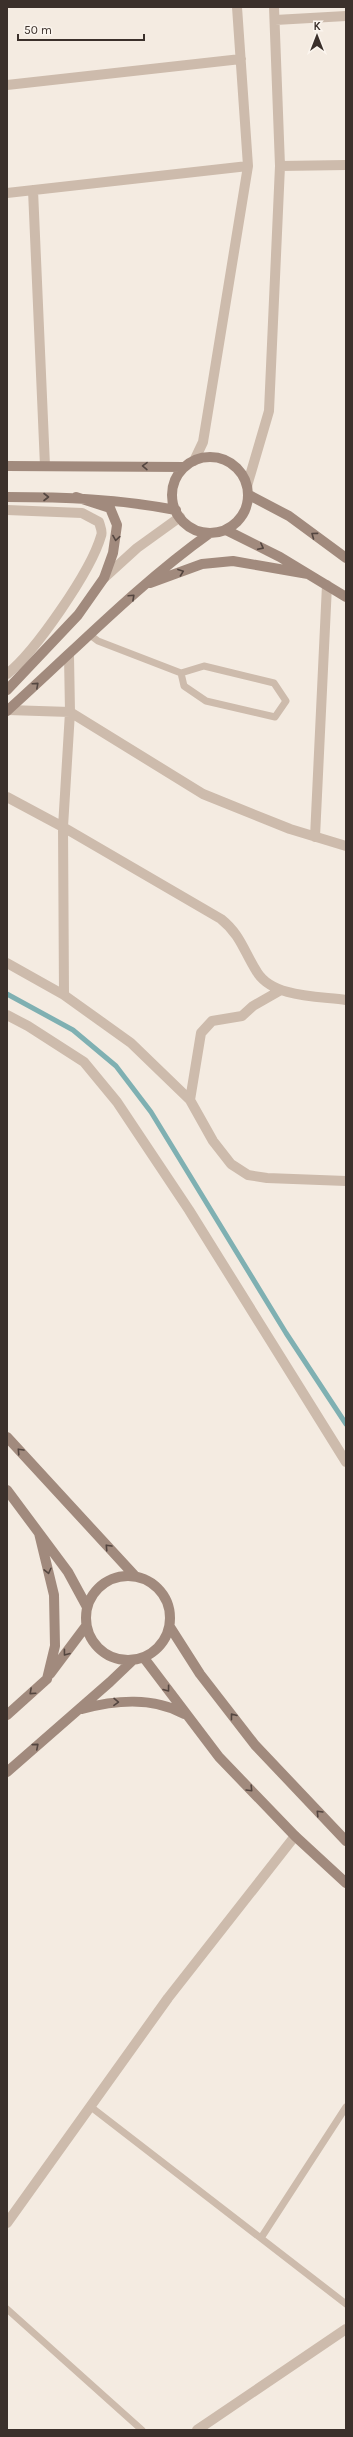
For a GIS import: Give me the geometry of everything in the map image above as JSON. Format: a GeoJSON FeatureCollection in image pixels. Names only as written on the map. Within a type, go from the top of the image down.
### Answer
{"type":"FeatureCollection","features":[{"type":"Feature","properties":{"kind":"main road"},"geometry":{"type":"LineString","coordinates":[[7,711],[69,656],[144,585],[178,556],[210,533],[226,530],[238,521],[244,513],[248,491],[244,476],[229,462],[216,457],[194,461],[184,467],[173,487],[173,503],[178,513],[192,528],[210,533]]}},
{"type":"Feature","properties":{"kind":"main road"},"geometry":{"type":"LineString","coordinates":[[7,466],[184,467]]}},
{"type":"Feature","properties":{"kind":"main road"},"geometry":{"type":"LineString","coordinates":[[248,491],[289,516],[346,558]]}},
{"type":"Feature","properties":{"kind":"main road"},"geometry":{"type":"LineString","coordinates":[[7,497],[76,497],[132,502],[178,513]]}},
{"type":"Feature","properties":{"kind":"main road"},"geometry":{"type":"LineString","coordinates":[[7,690],[78,615],[104,578],[113,552],[118,526],[110,508],[76,497]]}},
{"type":"Feature","properties":{"kind":"main road"},"geometry":{"type":"LineString","coordinates":[[226,530],[308,574],[346,597]]}},
{"type":"Feature","properties":{"kind":"main road"},"geometry":{"type":"LineString","coordinates":[[144,585],[202,564],[233,561],[308,574]]}},
{"type":"Feature","properties":{"kind":"main road"},"geometry":{"type":"LineString","coordinates":[[7,1437],[135,1576]]}},
{"type":"Feature","properties":{"kind":"main road"},"geometry":{"type":"LineString","coordinates":[[7,1490],[68,1572],[87,1607]]}},
{"type":"Feature","properties":{"kind":"main road"},"geometry":{"type":"LineString","coordinates":[[39,1533],[54,1595],[55,1646],[47,1679]]}},
{"type":"Feature","properties":{"kind":"main road"},"geometry":{"type":"LineString","coordinates":[[122,1576],[135,1576],[148,1580],[159,1588],[169,1607],[170,1627],[165,1640],[156,1651],[144,1658],[132,1661],[108,1656],[98,1648],[90,1638],[86,1626],[87,1607],[92,1596],[100,1586],[110,1580],[122,1576]]}},
{"type":"Feature","properties":{"kind":"main road"},"geometry":{"type":"LineString","coordinates":[[7,1715],[47,1679],[86,1626]]}},
{"type":"Feature","properties":{"kind":"main road"},"geometry":{"type":"LineString","coordinates":[[170,1627],[200,1674],[255,1746],[346,1841]]}},
{"type":"Feature","properties":{"kind":"main road"},"geometry":{"type":"LineString","coordinates":[[144,1658],[219,1758],[295,1836],[346,1882]]}},
{"type":"Feature","properties":{"kind":"main road"},"geometry":{"type":"LineString","coordinates":[[7,1772],[132,1661]]}},
{"type":"Feature","properties":{"kind":"main road"},"geometry":{"type":"LineString","coordinates":[[78,1710],[107,1702],[158,1704],[172,1708],[188,1716]]}},
{"type":"Feature","properties":{"kind":"street"},"geometry":{"type":"LineString","coordinates":[[194,461],[203,442],[248,166],[237,7]]}},
{"type":"Feature","properties":{"kind":"street"},"geometry":{"type":"LineString","coordinates":[[248,491],[269,411],[280,166],[274,7]]}},
{"type":"Feature","properties":{"kind":"street"},"geometry":{"type":"LineString","coordinates":[[275,20],[346,16]]}},
{"type":"Feature","properties":{"kind":"street"},"geometry":{"type":"LineString","coordinates":[[7,85],[241,59]]}},
{"type":"Feature","properties":{"kind":"street"},"geometry":{"type":"LineString","coordinates":[[280,166],[346,165]]}},
{"type":"Feature","properties":{"kind":"street"},"geometry":{"type":"LineString","coordinates":[[7,193],[248,166]]}},
{"type":"Feature","properties":{"kind":"street"},"geometry":{"type":"LineString","coordinates":[[33,190],[45,466]]}},
{"type":"Feature","properties":{"kind":"street"},"geometry":{"type":"LineString","coordinates":[[7,510],[82,513],[99,522],[102,535],[88,566],[37,643],[7,674]]}},
{"type":"Feature","properties":{"kind":"street"},"geometry":{"type":"LineString","coordinates":[[104,578],[178,513]]}},
{"type":"Feature","properties":{"kind":"street"},"geometry":{"type":"LineString","coordinates":[[315,837],[327,585]]}},
{"type":"Feature","properties":{"kind":"street"},"geometry":{"type":"LineString","coordinates":[[64,995],[63,827],[70,712],[69,656]]}},
{"type":"Feature","properties":{"kind":"street"},"geometry":{"type":"LineString","coordinates":[[7,711],[70,712],[203,794],[290,829],[346,846]]}},
{"type":"Feature","properties":{"kind":"street"},"geometry":{"type":"LineString","coordinates":[[7,797],[63,827],[221,919],[233,929],[257,973],[265,981],[281,990],[346,1000]]}},
{"type":"Feature","properties":{"kind":"street"},"geometry":{"type":"LineString","coordinates":[[7,963],[64,995],[131,1043],[190,1100],[213,1141],[230,1164],[248,1175],[267,1178],[346,1181]]}},
{"type":"Feature","properties":{"kind":"street"},"geometry":{"type":"LineString","coordinates":[[190,1100],[201,1032],[206,1025],[212,1020],[242,1016],[253,1006],[281,990]]}},
{"type":"Feature","properties":{"kind":"street"},"geometry":{"type":"LineString","coordinates":[[7,1016],[28,1026],[84,1062],[118,1102],[189,1210],[346,1462]]}},
{"type":"Feature","properties":{"kind":"street"},"geometry":{"type":"LineString","coordinates":[[7,2224],[168,1998],[295,1836]]}},
{"type":"Feature","properties":{"kind":"street"},"geometry":{"type":"LineString","coordinates":[[197,2430],[346,2329]]}},
{"type":"Feature","properties":{"kind":"lane"},"geometry":{"type":"LineString","coordinates":[[90,635],[98,641],[181,673],[204,666],[274,683],[286,702],[275,717],[206,701],[184,686],[181,673]]}},
{"type":"Feature","properties":{"kind":"lane"},"geometry":{"type":"LineString","coordinates":[[91,2107],[346,2304]]}},
{"type":"Feature","properties":{"kind":"lane"},"geometry":{"type":"LineString","coordinates":[[262,2238],[346,2107]]}},
{"type":"Feature","properties":{"kind":"lane"},"geometry":{"type":"LineString","coordinates":[[7,2309],[142,2430]]}},
{"type":"Feature","properties":{"kind":"waterway"},"geometry":{"type":"LineString","coordinates":[[7,994],[73,1030],[116,1066],[151,1112],[286,1333],[346,1424]]}}]}
